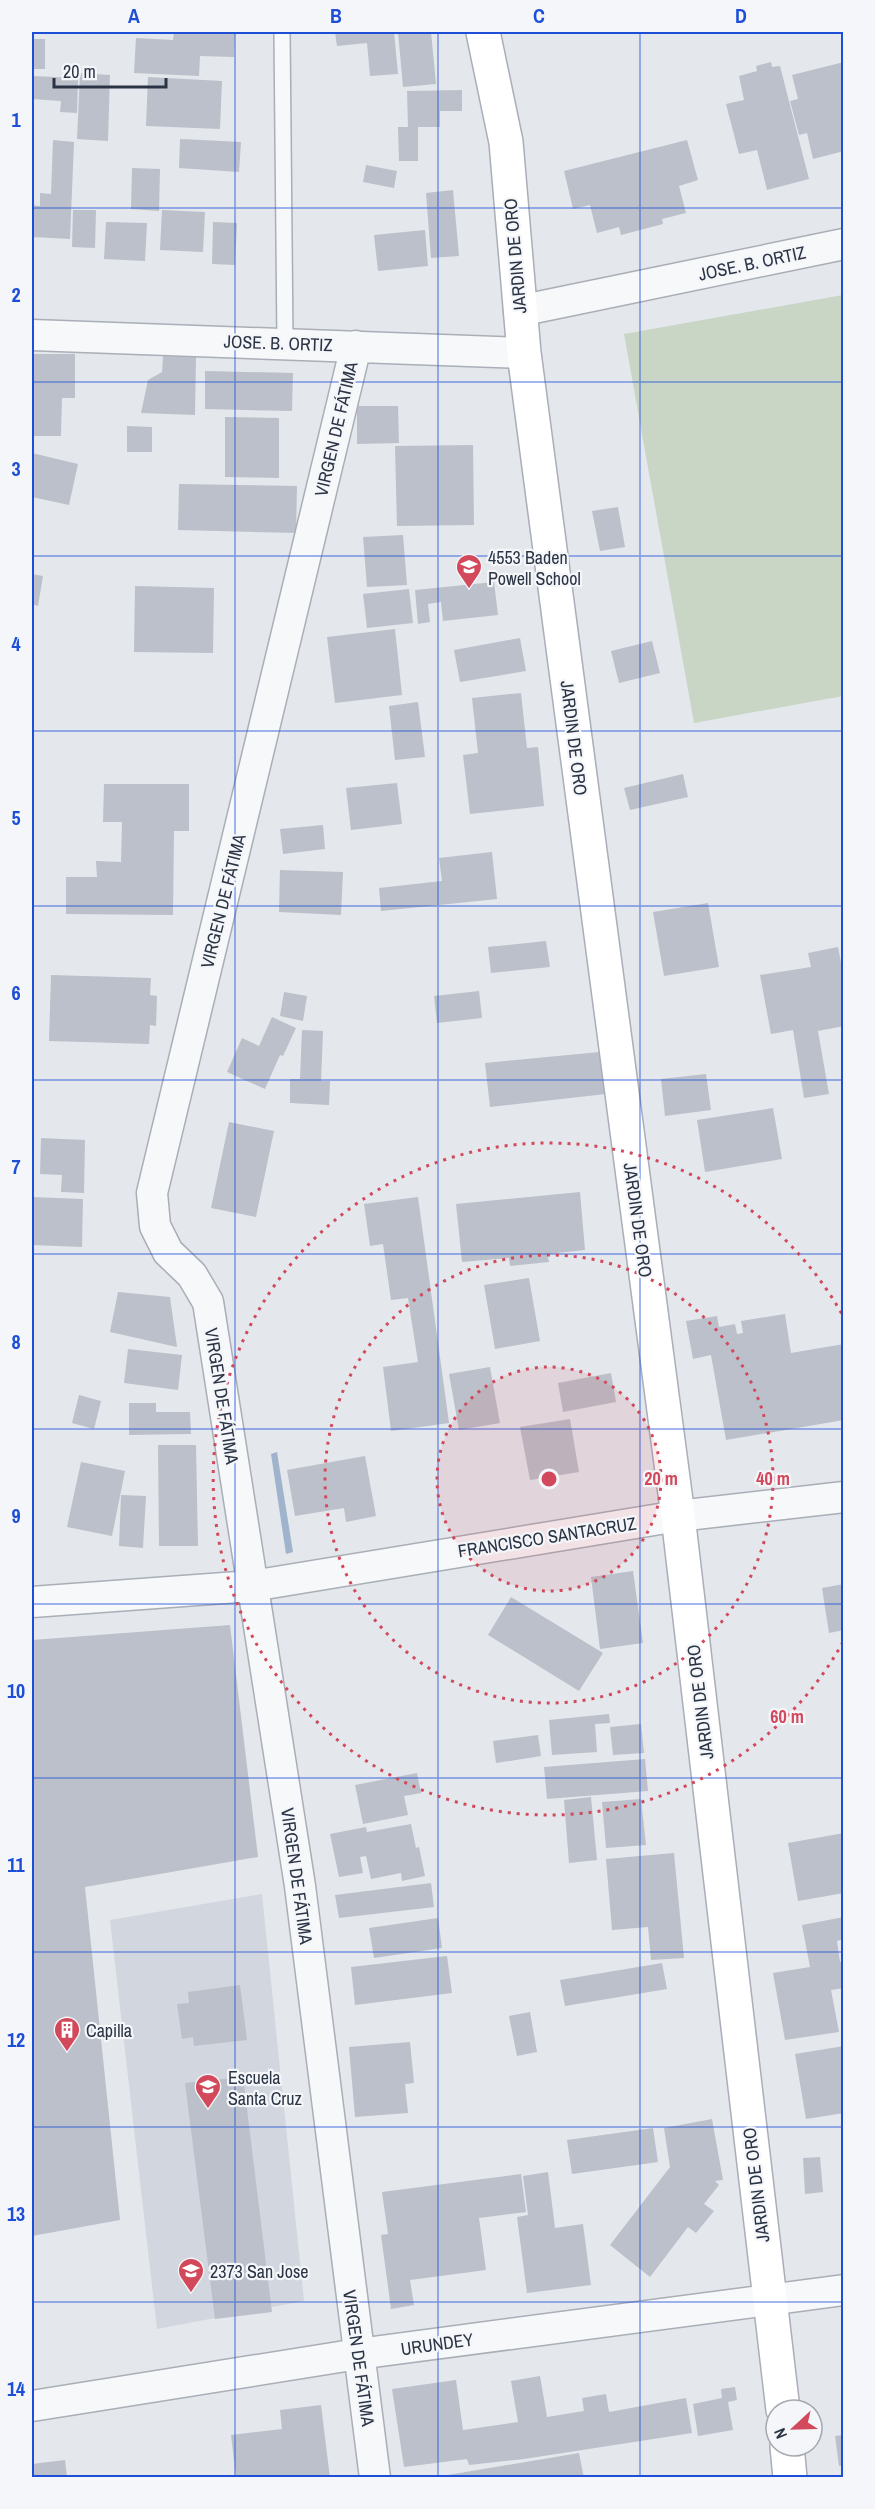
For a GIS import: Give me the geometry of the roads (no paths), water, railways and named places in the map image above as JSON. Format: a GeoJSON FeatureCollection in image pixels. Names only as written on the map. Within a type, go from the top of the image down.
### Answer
{"type":"FeatureCollection","features":[{"type":"Feature","properties":{"kind":"street","name":"JARDIN DE ORO"},"geometry":{"type":"LineString","coordinates":[[483,32],[506,142],[524,353],[678,1516],[782,2398]]}},
{"type":"Feature","properties":{"kind":"street","name":"JOSE. B. ORTIZ"},"geometry":{"type":"LineString","coordinates":[[519,311],[843,244]]}},
{"type":"Feature","properties":{"kind":"street","name":"JOSE. B. ORTIZ"},"geometry":{"type":"LineString","coordinates":[[32,335],[285,342],[524,353]]}},
{"type":"Feature","properties":{"kind":"street","name":"VIRGEN DE FÁTIMA"},"geometry":{"type":"LineString","coordinates":[[356,346],[152,1193],[155,1226],[168,1252],[192,1275],[208,1302],[300,1886],[375,2478]]}},
{"type":"Feature","properties":{"kind":"street","name":"FRANCISCO SANTACRUZ"},"geometry":{"type":"LineString","coordinates":[[32,1602],[252,1586],[678,1516],[843,1497]]}},
{"type":"Feature","properties":{"kind":"street","name":"URUNDEY"},"geometry":{"type":"LineString","coordinates":[[32,2406],[358,2354],[843,2290]]}},
{"type":"Feature","properties":{"kind":"street"},"geometry":{"type":"LineString","coordinates":[[788,2458],[790,2478]]}},
{"type":"Feature","properties":{"kind":"lane"},"geometry":{"type":"LineString","coordinates":[[282,32],[285,342]]}},
{"type":"Feature","properties":{"kind":"water"},"geometry":{"type":"Polygon","coordinates":[[[277,1452],[293,1552],[286,1554],[271,1454],[277,1452]]]}},
{"type":"Feature","properties":{"kind":"place","name":"4553 Baden Powell School"},"geometry":{"type":"Point","coordinates":[469,590]}},
{"type":"Feature","properties":{"kind":"place","name":"Capilla"},"geometry":{"type":"Point","coordinates":[67,2053]}},
{"type":"Feature","properties":{"kind":"place","name":"Escuela Santa Cruz"},"geometry":{"type":"Point","coordinates":[208,2110]}},
{"type":"Feature","properties":{"kind":"place","name":"2373 San Jose"},"geometry":{"type":"Point","coordinates":[191,2294]}}]}
